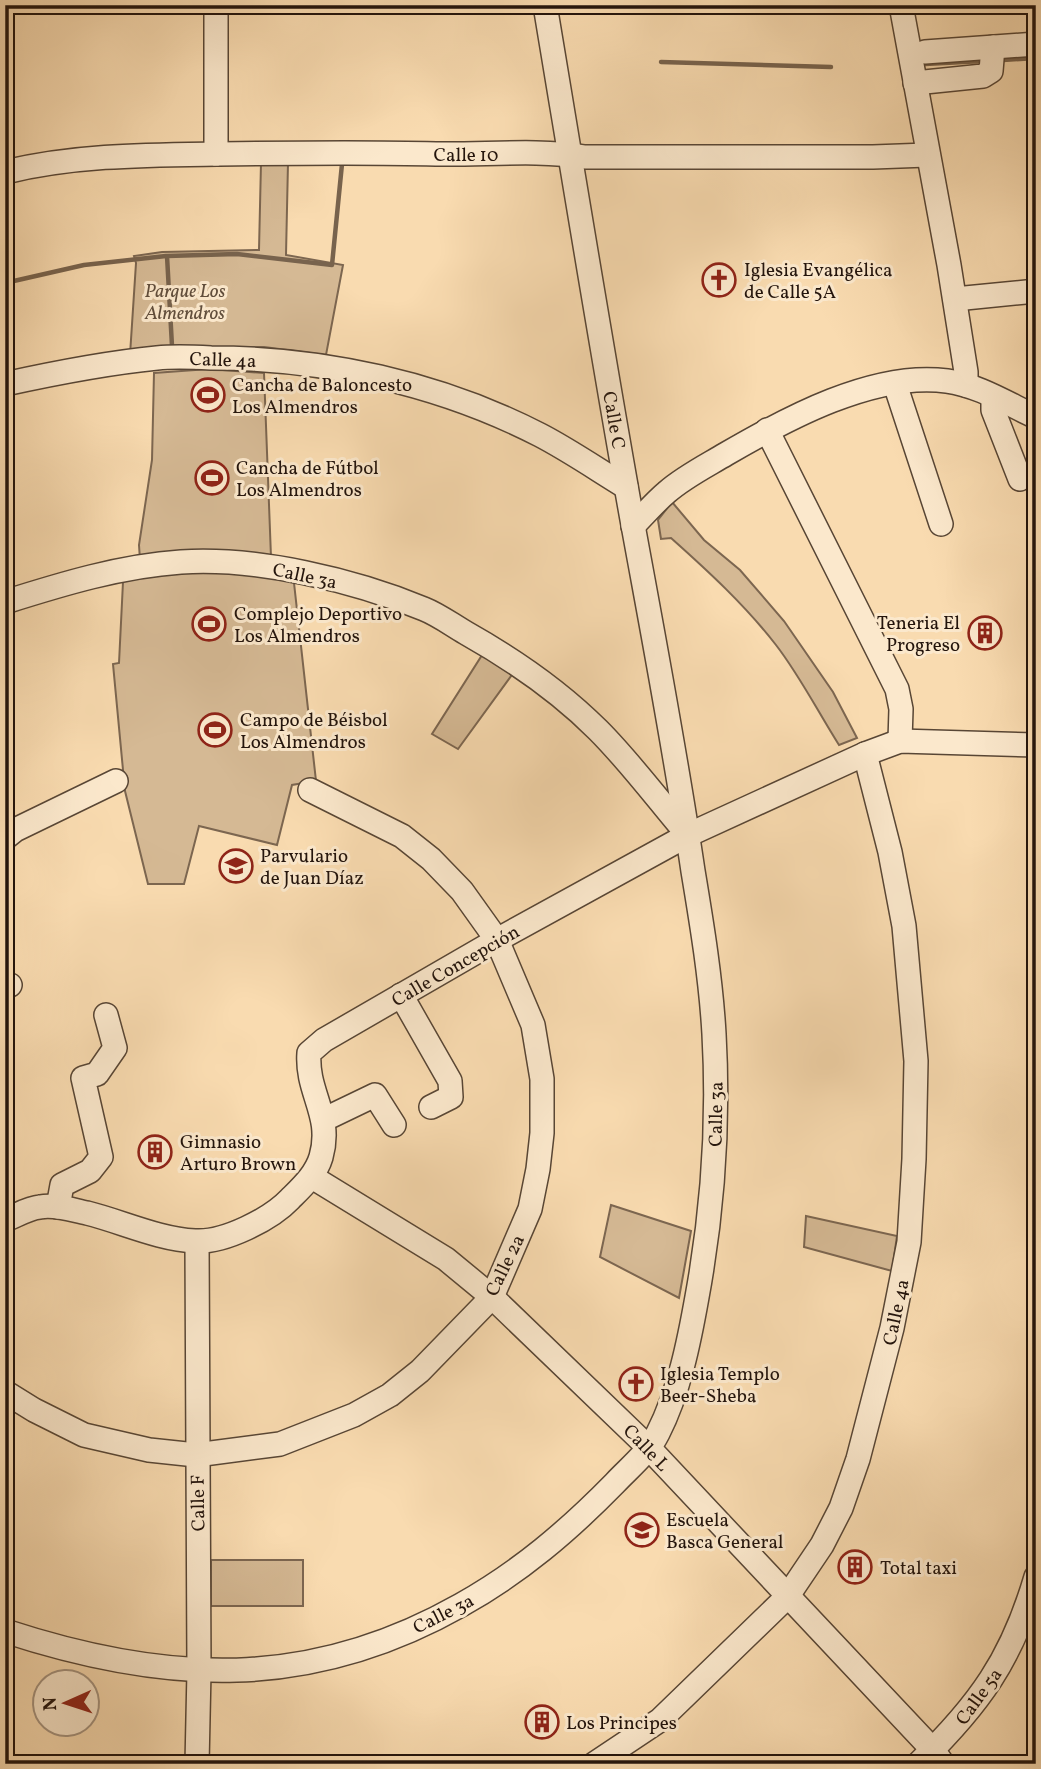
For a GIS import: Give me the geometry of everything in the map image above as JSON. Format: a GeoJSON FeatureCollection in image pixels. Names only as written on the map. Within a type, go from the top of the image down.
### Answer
{"type":"FeatureCollection","features":[{"type":"Feature","properties":{"kind":"street"},"geometry":{"type":"LineString","coordinates":[[216,5],[216,154]]}},
{"type":"Feature","properties":{"kind":"street","name":"Calle C"},"geometry":{"type":"LineString","coordinates":[[545,5],[688,835]]}},
{"type":"Feature","properties":{"kind":"street"},"geometry":{"type":"LineString","coordinates":[[901,5],[955,299],[966,385]]}},
{"type":"Feature","properties":{"kind":"street"},"geometry":{"type":"LineString","coordinates":[[925,52],[1036,44]]}},
{"type":"Feature","properties":{"kind":"street"},"geometry":{"type":"LineString","coordinates":[[915,83],[984,76],[991,71],[993,47]]}},
{"type":"Feature","properties":{"kind":"street","name":"Calle 10"},"geometry":{"type":"LineString","coordinates":[[5,172],[88,158],[146,154],[326,152],[585,157],[927,155]]}},
{"type":"Feature","properties":{"kind":"street"},"geometry":{"type":"LineString","coordinates":[[955,299],[1036,291]]}},
{"type":"Feature","properties":{"kind":"street","name":"Calle 4a"},"geometry":{"type":"LineString","coordinates":[[5,384],[160,357],[308,363],[438,393],[539,435],[626,487]]}},
{"type":"Feature","properties":{"kind":"street"},"geometry":{"type":"LineString","coordinates":[[633,526],[667,491],[767,430],[846,395],[895,383],[945,380],[966,385],[1036,417]]}},
{"type":"Feature","properties":{"kind":"street"},"geometry":{"type":"LineString","coordinates":[[895,383],[941,524]]}},
{"type":"Feature","properties":{"kind":"street"},"geometry":{"type":"LineString","coordinates":[[993,397],[993,410],[1020,479]]}},
{"type":"Feature","properties":{"kind":"street"},"geometry":{"type":"LineString","coordinates":[[767,430],[898,689],[901,709],[900,741]]}},
{"type":"Feature","properties":{"kind":"street","name":"Calle 3a"},"geometry":{"type":"LineString","coordinates":[[5,602],[120,572],[180,562],[235,562],[334,580],[426,610],[509,657],[558,694],[598,731],[688,835],[708,970],[714,1034],[716,1107],[713,1187],[704,1258],[690,1333],[671,1401],[659,1432],[649,1448],[575,1523],[538,1555],[497,1585],[412,1630],[367,1648],[317,1662],[254,1670],[199,1671],[121,1661],[44,1644],[5,1631]]}},
{"type":"Feature","properties":{"kind":"street","name":"Calle Concepción"},"geometry":{"type":"LineString","coordinates":[[5,1220],[39,1207],[58,1207],[197,1242],[247,1230],[282,1208],[312,1177],[321,1158],[326,1128],[308,1071],[309,1054],[324,1040],[497,940],[688,835],[865,754],[900,741],[1036,745]]}},
{"type":"Feature","properties":{"kind":"street","name":"Calle 4a"},"geometry":{"type":"LineString","coordinates":[[594,1764],[660,1720],[787,1597],[822,1545],[841,1508],[858,1459],[909,1242],[915,1159],[916,1060],[899,901],[890,852],[865,754]]}},
{"type":"Feature","properties":{"kind":"street"},"geometry":{"type":"LineString","coordinates":[[5,838],[15,830],[116,782]]}},
{"type":"Feature","properties":{"kind":"street","name":"Calle 2a"},"geometry":{"type":"LineString","coordinates":[[5,1392],[84,1435],[149,1450],[196,1455],[280,1444],[354,1415],[390,1395],[420,1371],[492,1297],[530,1209],[538,1169],[542,1133],[542,1079],[533,1025],[497,940],[462,891],[417,847],[368,818],[310,790]]}},
{"type":"Feature","properties":{"kind":"street"},"geometry":{"type":"LineString","coordinates":[[401,995],[450,1081],[451,1097],[431,1107]]}},
{"type":"Feature","properties":{"kind":"street"},"geometry":{"type":"LineString","coordinates":[[58,1207],[62,1185],[90,1171],[100,1157],[83,1078],[97,1074],[115,1048],[106,1015]]}},
{"type":"Feature","properties":{"kind":"street"},"geometry":{"type":"LineString","coordinates":[[323,1120],[375,1094],[394,1125]]}},
{"type":"Feature","properties":{"kind":"street","name":"Calle L"},"geometry":{"type":"LineString","coordinates":[[312,1177],[446,1259],[492,1297],[649,1448],[787,1597],[931,1759]]}},
{"type":"Feature","properties":{"kind":"street","name":"Calle F"},"geometry":{"type":"LineString","coordinates":[[197,1242],[197,1764]]}},
{"type":"Feature","properties":{"kind":"street","name":"Calle 5a"},"geometry":{"type":"LineString","coordinates":[[931,1759],[1001,1665],[1018,1632],[1036,1577]]}},
{"type":"Feature","properties":{"kind":"green space","name":"Parque Los Almendros"},"geometry":{"type":"Polygon","coordinates":[[[261,163],[288,163],[286,255],[343,265],[326,355],[264,347],[204,348],[130,355],[136,263],[134,256],[162,252],[259,250],[261,163]]]}},
{"type":"Feature","properties":{"kind":"green space","name":"Complejo Deportivo Los Almendros"},"geometry":{"type":"Polygon","coordinates":[[[209,369],[264,373],[271,557],[294,583],[316,781],[292,785],[277,845],[199,826],[184,884],[148,884],[125,791],[113,664],[119,663],[123,582],[140,560],[139,545],[152,460],[154,373],[209,369]]]}},
{"type":"Feature","properties":{"kind":"green space"},"geometry":{"type":"Polygon","coordinates":[[[672,502],[704,540],[740,570],[784,621],[833,692],[857,738],[839,745],[793,669],[752,616],[671,538],[661,539],[658,520],[672,502]]]}},
{"type":"Feature","properties":{"kind":"green space"},"geometry":{"type":"Polygon","coordinates":[[[484,652],[514,672],[458,749],[432,734],[484,652]]]}},
{"type":"Feature","properties":{"kind":"green space"},"geometry":{"type":"Polygon","coordinates":[[[611,1205],[691,1231],[679,1298],[600,1257],[611,1205]]]}},
{"type":"Feature","properties":{"kind":"green space"},"geometry":{"type":"Polygon","coordinates":[[[806,1216],[897,1236],[892,1271],[804,1247],[806,1216]]]}},
{"type":"Feature","properties":{"kind":"green space"},"geometry":{"type":"Polygon","coordinates":[[[211,1560],[303,1560],[303,1606],[211,1606],[211,1560]]]}},
{"type":"Feature","properties":{"kind":"waterway"},"geometry":{"type":"LineString","coordinates":[[1003,60],[1036,58]]}},
{"type":"Feature","properties":{"kind":"waterway"},"geometry":{"type":"LineString","coordinates":[[925,64],[983,61]]}},
{"type":"Feature","properties":{"kind":"waterway"},"geometry":{"type":"LineString","coordinates":[[661,62],[831,67]]}},
{"type":"Feature","properties":{"kind":"waterway"},"geometry":{"type":"LineString","coordinates":[[172,346],[167,256],[237,254],[332,265],[342,164]]}},
{"type":"Feature","properties":{"kind":"waterway"},"geometry":{"type":"LineString","coordinates":[[5,283],[84,265],[166,256]]}},
{"type":"Feature","properties":{"kind":"place","name":"Iglesia Evangélica de Calle 5A"},"geometry":{"type":"Point","coordinates":[719,280]}},
{"type":"Feature","properties":{"kind":"place","name":"Cancha de Baloncesto Los Almendros"},"geometry":{"type":"Point","coordinates":[208,395]}},
{"type":"Feature","properties":{"kind":"place","name":"Cancha de Fútbol Los Almendros"},"geometry":{"type":"Point","coordinates":[212,478]}},
{"type":"Feature","properties":{"kind":"place","name":"Complejo Deportivo Los Almendros"},"geometry":{"type":"Point","coordinates":[209,624]}},
{"type":"Feature","properties":{"kind":"place","name":"Teneria El Progreso"},"geometry":{"type":"Point","coordinates":[985,633]}},
{"type":"Feature","properties":{"kind":"place","name":"Campo de Béisbol Los Almendros"},"geometry":{"type":"Point","coordinates":[215,730]}},
{"type":"Feature","properties":{"kind":"place","name":"Parvulario de Juan Díaz"},"geometry":{"type":"Point","coordinates":[236,866]}},
{"type":"Feature","properties":{"kind":"place","name":"Gimnasio Arturo Brown"},"geometry":{"type":"Point","coordinates":[155,1152]}},
{"type":"Feature","properties":{"kind":"place","name":"Iglesia Templo Beer-Sheba"},"geometry":{"type":"Point","coordinates":[636,1384]}},
{"type":"Feature","properties":{"kind":"place","name":"Escuela Basca General"},"geometry":{"type":"Point","coordinates":[642,1530]}},
{"type":"Feature","properties":{"kind":"place","name":"Total taxi"},"geometry":{"type":"Point","coordinates":[855,1567]}},
{"type":"Feature","properties":{"kind":"place","name":"Los Principes"},"geometry":{"type":"Point","coordinates":[542,1722]}}]}
